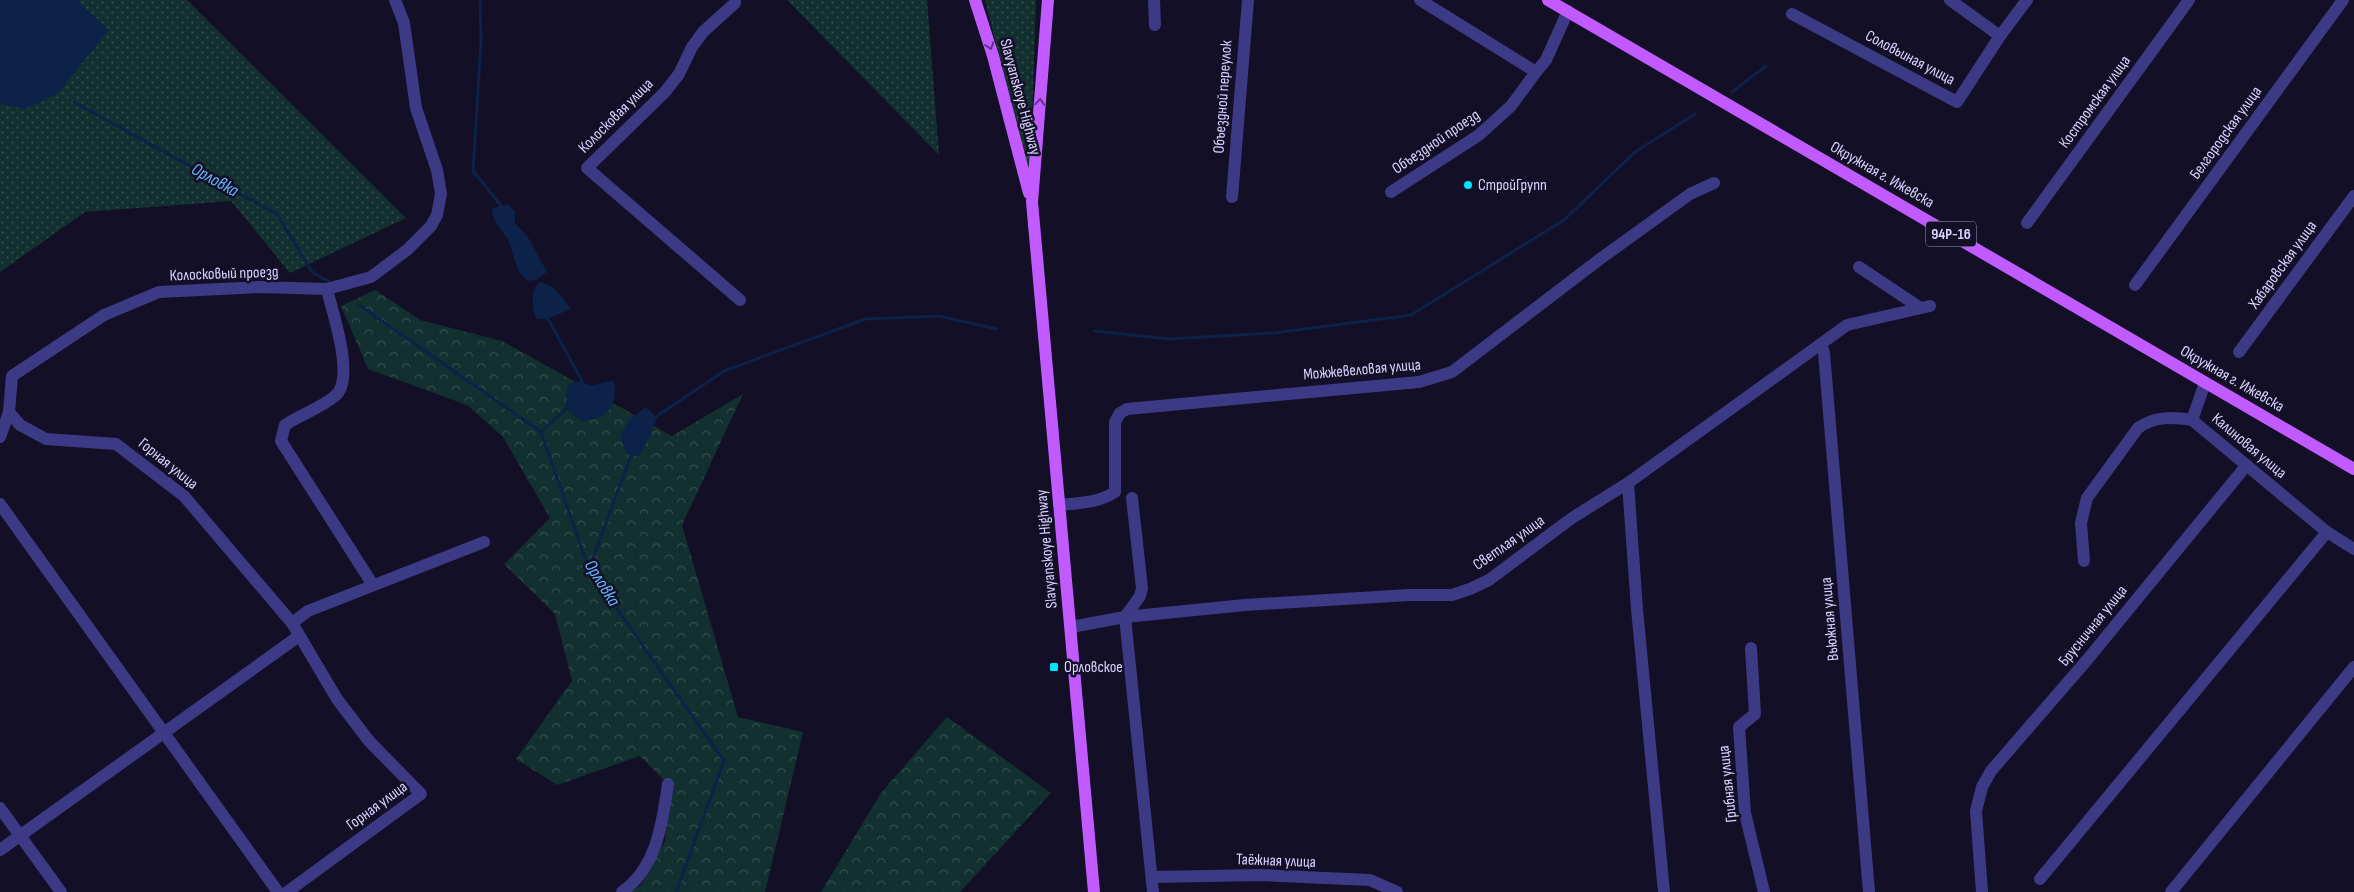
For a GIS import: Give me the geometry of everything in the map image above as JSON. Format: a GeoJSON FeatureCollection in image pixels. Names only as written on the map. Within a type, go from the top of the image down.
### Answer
{"type":"FeatureCollection","features":[{"type":"Feature","properties":{"kind":"main road","name":"Slavyanskoye Highway"},"geometry":{"type":"LineString","coordinates":[[975,0],[993,56],[1032,202],[1094,892]]}},
{"type":"Feature","properties":{"kind":"main road","name":"Slavyanskoye Highway"},"geometry":{"type":"LineString","coordinates":[[1032,202],[1048,0]]}},
{"type":"Feature","properties":{"kind":"main road","name":"Окружная г. Ижевска"},"geometry":{"type":"LineString","coordinates":[[1548,0],[2354,469]]}},
{"type":"Feature","properties":{"kind":"street","name":"Колосковый проезд"},"geometry":{"type":"LineString","coordinates":[[0,437],[9,412],[12,376],[104,315],[159,292],[259,287],[327,289],[370,277],[407,250],[432,226],[437,215],[441,194],[438,176],[416,108],[404,22],[395,0]]}},
{"type":"Feature","properties":{"kind":"street","name":"Колосковая улица"},"geometry":{"type":"LineString","coordinates":[[736,0],[703,32],[692,47],[679,74],[665,92],[587,168],[740,300]]}},
{"type":"Feature","properties":{"kind":"street"},"geometry":{"type":"LineString","coordinates":[[1154,0],[1155,25]]}},
{"type":"Feature","properties":{"kind":"street","name":"Объездной переулок"},"geometry":{"type":"LineString","coordinates":[[1232,197],[1248,0]]}},
{"type":"Feature","properties":{"kind":"street"},"geometry":{"type":"LineString","coordinates":[[1420,0],[1536,72]]}},
{"type":"Feature","properties":{"kind":"street"},"geometry":{"type":"LineString","coordinates":[[1950,0],[2000,36]]}},
{"type":"Feature","properties":{"kind":"street","name":"Соловьиная улица"},"geometry":{"type":"LineString","coordinates":[[1792,14],[1957,102],[2000,36],[2027,0]]}},
{"type":"Feature","properties":{"kind":"street","name":"Костромская улица"},"geometry":{"type":"LineString","coordinates":[[2027,223],[2188,0]]}},
{"type":"Feature","properties":{"kind":"street","name":"Белгородская улица"},"geometry":{"type":"LineString","coordinates":[[2135,285],[2343,0]]}},
{"type":"Feature","properties":{"kind":"street","name":"Объездной проезд"},"geometry":{"type":"LineString","coordinates":[[1391,192],[1480,135],[1511,106],[1546,60],[1568,11]]}},
{"type":"Feature","properties":{"kind":"street","name":"Можжевеловая улица"},"geometry":{"type":"LineString","coordinates":[[1060,505],[1090,502],[1106,498],[1115,492],[1115,422],[1120,413],[1127,409],[1419,382],[1443,376],[1452,372],[1600,259],[1690,194],[1714,183]]}},
{"type":"Feature","properties":{"kind":"street","name":"Хабаровская улица"},"geometry":{"type":"LineString","coordinates":[[2239,352],[2354,196]]}},
{"type":"Feature","properties":{"kind":"street","name":"Светлая улица"},"geometry":{"type":"LineString","coordinates":[[1071,627],[1125,617],[1245,605],[1408,594],[1452,595],[1489,580],[1572,518],[1628,483],[1847,325],[1924,306],[1859,267]]}},
{"type":"Feature","properties":{"kind":"street"},"geometry":{"type":"LineString","coordinates":[[327,289],[344,363],[343,382],[335,396],[285,425],[281,441],[373,585]]}},
{"type":"Feature","properties":{"kind":"street","name":"Вьюжная улица"},"geometry":{"type":"LineString","coordinates":[[1821,344],[1824,353],[1869,892]]}},
{"type":"Feature","properties":{"kind":"street"},"geometry":{"type":"LineString","coordinates":[[2192,420],[2205,382]]}},
{"type":"Feature","properties":{"kind":"street","name":"Горная улица"},"geometry":{"type":"LineString","coordinates":[[9,412],[20,425],[46,439],[116,444],[184,496],[292,623],[337,699],[369,741],[421,794],[287,892]]}},
{"type":"Feature","properties":{"kind":"street","name":"Калиновая улица"},"geometry":{"type":"LineString","coordinates":[[2084,561],[2081,523],[2087,498],[2138,428],[2149,420],[2172,418],[2192,420],[2327,532],[2354,549]]}},
{"type":"Feature","properties":{"kind":"street","name":"Брусничная улица"},"geometry":{"type":"LineString","coordinates":[[1982,892],[1976,811],[1982,787],[1991,771],[2087,660],[2246,466]]}},
{"type":"Feature","properties":{"kind":"street"},"geometry":{"type":"LineString","coordinates":[[1628,483],[1636,609],[1664,892]]}},
{"type":"Feature","properties":{"kind":"street"},"geometry":{"type":"LineString","coordinates":[[1132,498],[1142,588],[1140,596],[1125,617],[1153,892]]}},
{"type":"Feature","properties":{"kind":"street"},"geometry":{"type":"LineString","coordinates":[[0,504],[278,892]]}},
{"type":"Feature","properties":{"kind":"street"},"geometry":{"type":"LineString","coordinates":[[2040,879],[2327,532]]}},
{"type":"Feature","properties":{"kind":"street"},"geometry":{"type":"LineString","coordinates":[[292,623],[308,611],[484,542]]}},
{"type":"Feature","properties":{"kind":"street"},"geometry":{"type":"LineString","coordinates":[[0,850],[299,636]]}},
{"type":"Feature","properties":{"kind":"street","name":"Грибная улица"},"geometry":{"type":"LineString","coordinates":[[1751,648],[1755,714],[1739,727],[1745,813],[1764,892]]}},
{"type":"Feature","properties":{"kind":"street"},"geometry":{"type":"LineString","coordinates":[[2171,892],[2354,667]]}},
{"type":"Feature","properties":{"kind":"street"},"geometry":{"type":"LineString","coordinates":[[622,892],[636,882],[659,839],[668,784]]}},
{"type":"Feature","properties":{"kind":"street"},"geometry":{"type":"LineString","coordinates":[[0,808],[61,892]]}},
{"type":"Feature","properties":{"kind":"street","name":"Таёжная улица"},"geometry":{"type":"LineString","coordinates":[[1152,877],[1261,875],[1370,880],[1397,892]]}},
{"type":"Feature","properties":{"kind":"green space"},"geometry":{"type":"Polygon","coordinates":[[[0,0],[187,0],[406,218],[290,273],[231,201],[85,212],[0,272],[0,0]]]}},
{"type":"Feature","properties":{"kind":"green space"},"geometry":{"type":"Polygon","coordinates":[[[787,0],[927,0],[939,155],[787,0]]]}},
{"type":"Feature","properties":{"kind":"green space"},"geometry":{"type":"Polygon","coordinates":[[[985,0],[1036,0],[1030,178],[985,0]]]}},
{"type":"Feature","properties":{"kind":"green space"},"geometry":{"type":"Polygon","coordinates":[[[375,290],[420,320],[502,341],[672,436],[743,394],[682,525],[738,717],[803,732],[765,892],[631,892],[641,885],[665,841],[668,784],[640,756],[557,785],[516,759],[572,681],[555,614],[504,564],[550,518],[503,437],[467,405],[368,369],[341,306],[375,290]]]}},
{"type":"Feature","properties":{"kind":"green space"},"geometry":{"type":"Polygon","coordinates":[[[947,717],[1051,793],[960,892],[821,892],[881,793],[947,717]]]}},
{"type":"Feature","properties":{"kind":"water"},"geometry":{"type":"Polygon","coordinates":[[[0,0],[77,0],[109,30],[58,93],[25,109],[0,104],[0,0]]]}},
{"type":"Feature","properties":{"kind":"water"},"geometry":{"type":"Polygon","coordinates":[[[502,205],[509,205],[515,212],[515,223],[528,237],[547,272],[536,280],[528,281],[523,277],[515,262],[508,240],[492,214],[492,209],[502,205]]]}},
{"type":"Feature","properties":{"kind":"water"},"geometry":{"type":"Polygon","coordinates":[[[540,282],[554,289],[571,309],[547,319],[536,319],[533,294],[540,282]]]}},
{"type":"Feature","properties":{"kind":"water"},"geometry":{"type":"Polygon","coordinates":[[[582,381],[586,384],[594,385],[614,381],[615,390],[612,404],[609,410],[599,418],[582,421],[566,409],[567,386],[574,382],[582,381]]]}},
{"type":"Feature","properties":{"kind":"water"},"geometry":{"type":"Polygon","coordinates":[[[646,407],[657,418],[650,437],[639,455],[630,457],[624,448],[620,435],[629,420],[646,407]]]}},
{"type":"Feature","properties":{"kind":"waterway"},"geometry":{"type":"LineString","coordinates":[[480,0],[481,41],[473,171],[503,208]]}},
{"type":"Feature","properties":{"kind":"waterway"},"geometry":{"type":"LineString","coordinates":[[1732,92],[1766,66]]}},
{"type":"Feature","properties":{"kind":"waterway","name":"Орловка"},"geometry":{"type":"LineString","coordinates":[[74,102],[277,214],[312,272],[331,283]]}},
{"type":"Feature","properties":{"kind":"waterway"},"geometry":{"type":"LineString","coordinates":[[1095,331],[1169,339],[1274,333],[1411,315],[1564,220],[1635,152],[1695,114]]}},
{"type":"Feature","properties":{"kind":"waterway","name":"Орловка"},"geometry":{"type":"LineString","coordinates":[[359,305],[541,432],[589,569],[724,761],[676,892]]}},
{"type":"Feature","properties":{"kind":"waterway"},"geometry":{"type":"LineString","coordinates":[[654,418],[724,371],[865,319],[939,316],[996,329]]}},
{"type":"Feature","properties":{"kind":"waterway"},"geometry":{"type":"LineString","coordinates":[[547,317],[582,381],[581,384]]}},
{"type":"Feature","properties":{"kind":"waterway"},"geometry":{"type":"LineString","coordinates":[[541,432],[568,407]]}},
{"type":"Feature","properties":{"kind":"waterway"},"geometry":{"type":"LineString","coordinates":[[589,569],[632,453]]}},
{"type":"Feature","properties":{"kind":"place","name":"СтройГрупп"},"geometry":{"type":"Point","coordinates":[1468,185]}},
{"type":"Feature","properties":{"kind":"place","name":"Орловское"},"geometry":{"type":"Point","coordinates":[1054,667]}}]}
